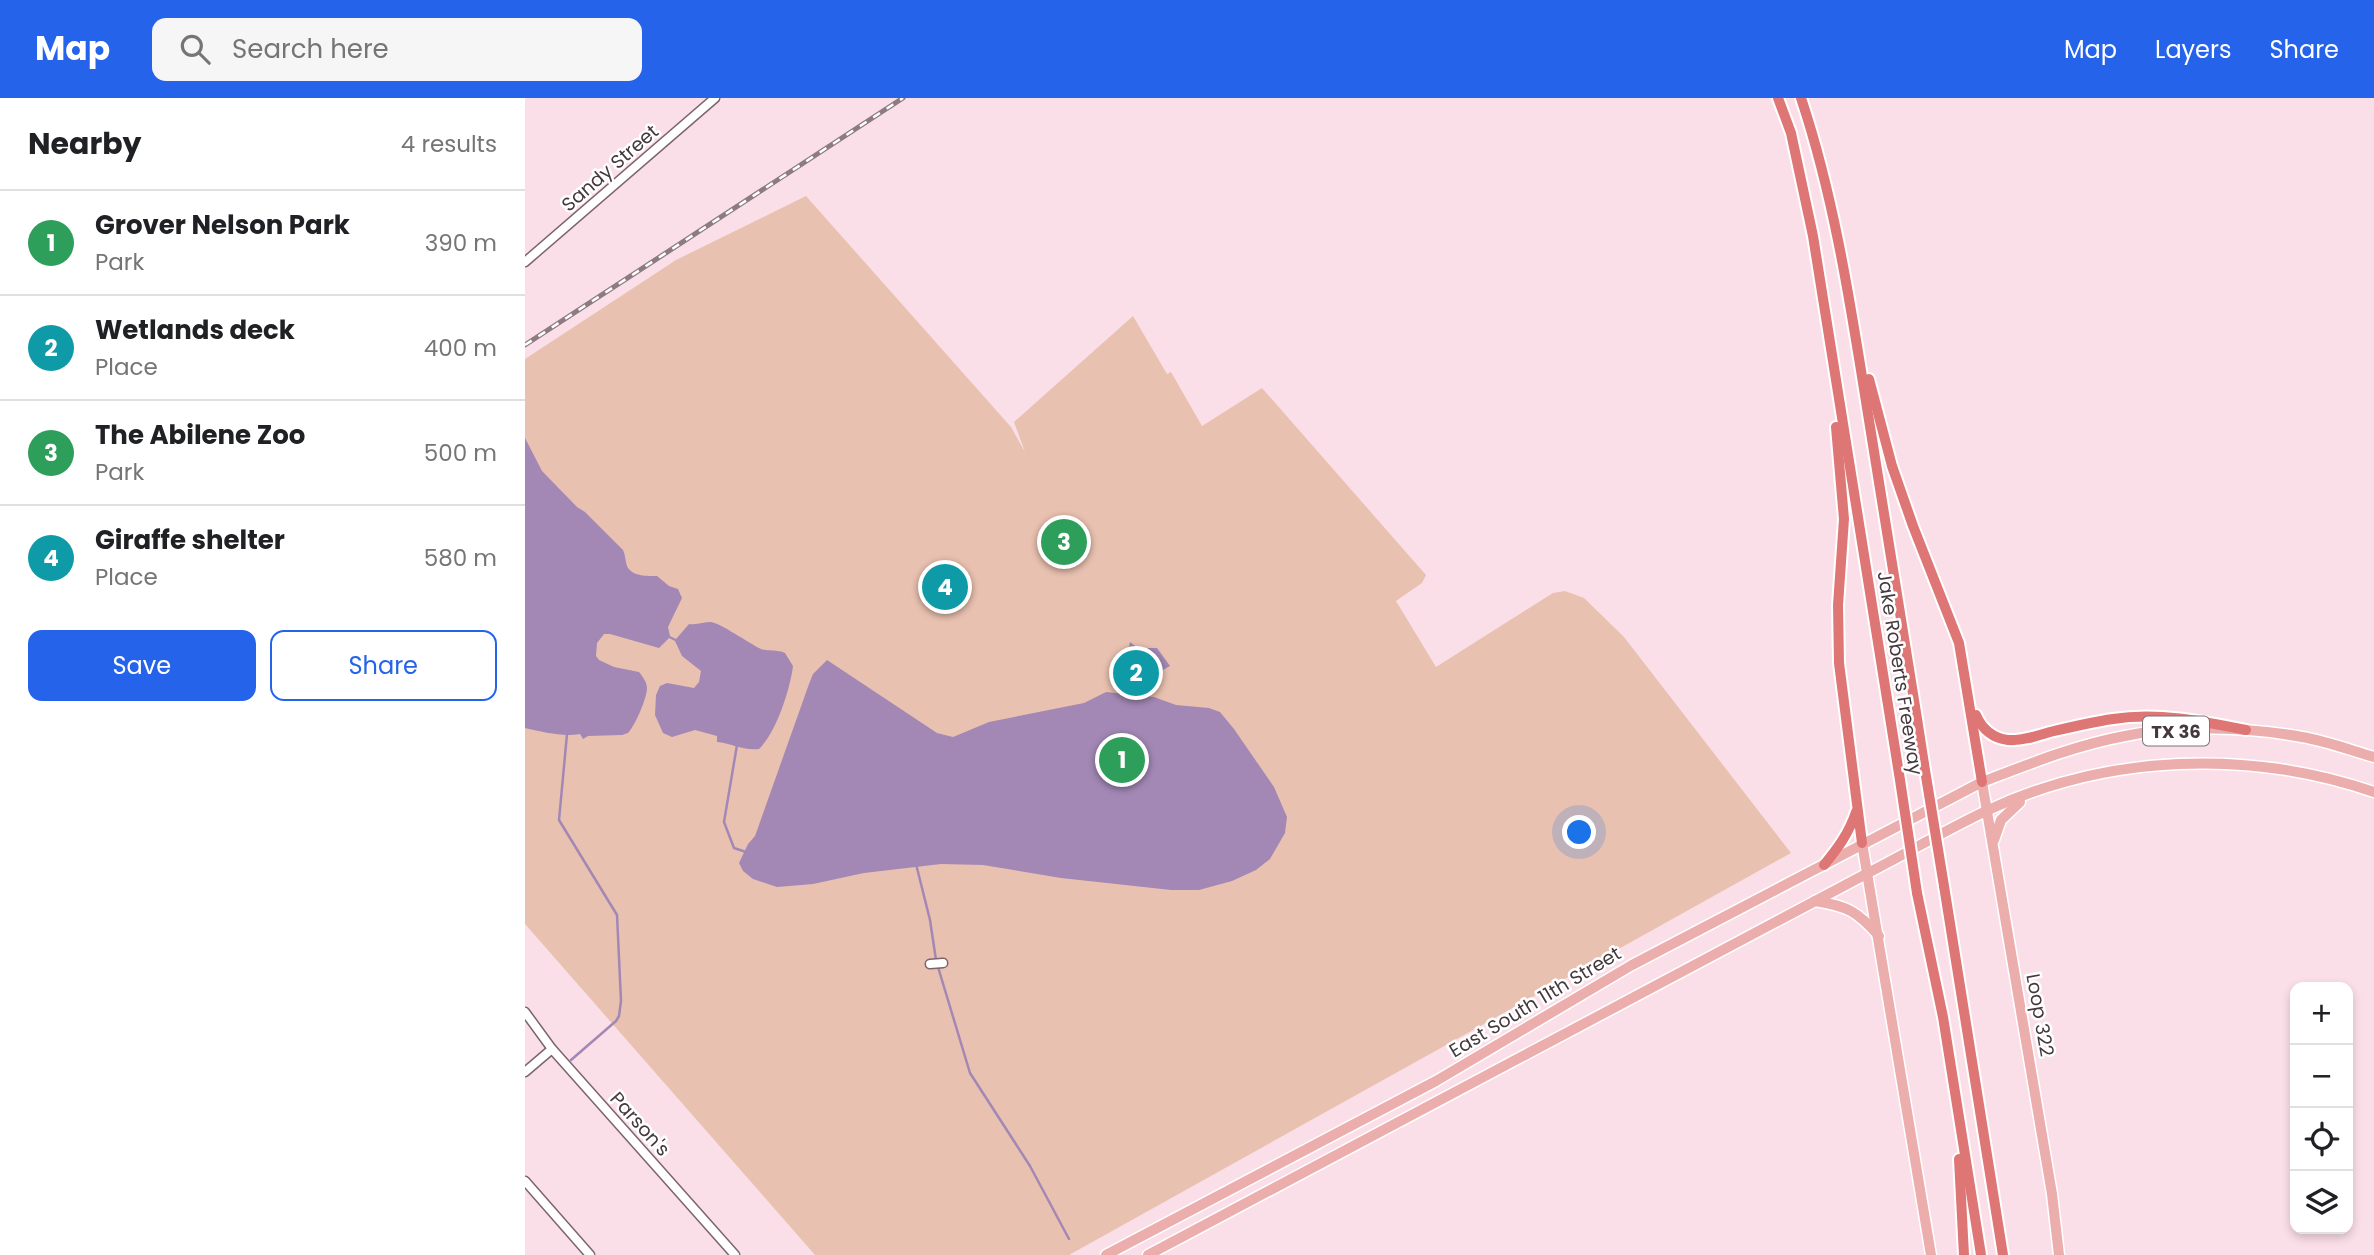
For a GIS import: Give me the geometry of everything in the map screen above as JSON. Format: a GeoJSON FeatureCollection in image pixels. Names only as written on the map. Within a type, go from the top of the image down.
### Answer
{"type":"FeatureCollection","features":[{"type":"Feature","properties":{"kind":"highway","name":"Jake Roberts Freeway"},"geometry":{"type":"LineString","coordinates":[[1778,98],[1791,133],[1807,202],[1917,893],[1943,1017],[1981,1255]]}},
{"type":"Feature","properties":{"kind":"highway","name":"Jake Roberts Freeway"},"geometry":{"type":"LineString","coordinates":[[1801,98],[1829,199],[1852,316],[2003,1255]]}},
{"type":"Feature","properties":{"kind":"highway"},"geometry":{"type":"LineString","coordinates":[[1852,316],[1892,466],[1959,643],[1982,782]]}},
{"type":"Feature","properties":{"kind":"highway"},"geometry":{"type":"LineString","coordinates":[[1829,341],[1844,519],[1838,605],[1839,663],[1863,843]]}},
{"type":"Feature","properties":{"kind":"highway"},"geometry":{"type":"LineString","coordinates":[[1971,704],[1981,726],[1992,735],[2008,740],[2115,718],[2141,716],[2197,720],[2246,730]]}},
{"type":"Feature","properties":{"kind":"highway"},"geometry":{"type":"LineString","coordinates":[[1824,865],[1843,843],[1857,810]]}},
{"type":"Feature","properties":{"kind":"highway"},"geometry":{"type":"LineString","coordinates":[[1956,1107],[1964,1255]]}},
{"type":"Feature","properties":{"kind":"main road","name":"TX 36"},"geometry":{"type":"LineString","coordinates":[[1982,782],[2067,750],[2127,735],[2203,729],[2246,730],[2303,737],[2374,757]]}},
{"type":"Feature","properties":{"kind":"main road","name":"TX 36"},"geometry":{"type":"LineString","coordinates":[[1987,811],[2087,777],[2165,764],[2237,763],[2312,773],[2374,792]]}},
{"type":"Feature","properties":{"kind":"main road","name":"Loop 322"},"geometry":{"type":"LineString","coordinates":[[1982,782],[2052,1194],[2059,1255]]}},
{"type":"Feature","properties":{"kind":"main road","name":"East South 11th Street"},"geometry":{"type":"LineString","coordinates":[[1106,1255],[1436,1081],[1632,965],[1982,782]]}},
{"type":"Feature","properties":{"kind":"main road"},"geometry":{"type":"LineString","coordinates":[[1993,848],[2001,820],[2010,809],[2032,794]]}},
{"type":"Feature","properties":{"kind":"main road","name":"East South 11th Street"},"geometry":{"type":"LineString","coordinates":[[1148,1255],[1987,811]]}},
{"type":"Feature","properties":{"kind":"main road"},"geometry":{"type":"LineString","coordinates":[[1863,843],[1931,1255]]}},
{"type":"Feature","properties":{"kind":"main road"},"geometry":{"type":"LineString","coordinates":[[1815,901],[1857,912],[1879,936]]}},
{"type":"Feature","properties":{"kind":"street","name":"Sandy Street"},"geometry":{"type":"LineString","coordinates":[[525,262],[715,98]]}},
{"type":"Feature","properties":{"kind":"street"},"geometry":{"type":"LineString","coordinates":[[930,964],[943,963]]}},
{"type":"Feature","properties":{"kind":"street","name":"Parson's"},"geometry":{"type":"LineString","coordinates":[[525,1012],[552,1049],[735,1255]]}},
{"type":"Feature","properties":{"kind":"street"},"geometry":{"type":"LineString","coordinates":[[525,1072],[552,1049]]}},
{"type":"Feature","properties":{"kind":"street"},"geometry":{"type":"LineString","coordinates":[[525,1181],[590,1255]]}},
{"type":"Feature","properties":{"kind":"shaded area"},"geometry":{"type":"Polygon","coordinates":[[[806,196],[1011,427],[1025,452],[1014,422],[1133,316],[1167,374],[1171,372],[1202,426],[1262,388],[1426,575],[1422,583],[1396,601],[1436,667],[1553,593],[1565,591],[1584,598],[1624,637],[1791,853],[1069,1255],[815,1255],[525,924],[525,359],[676,260],[806,196]]]}},
{"type":"Feature","properties":{"kind":"shaded area"},"geometry":{"type":"Polygon","coordinates":[[[525,438],[542,471],[623,550],[630,571],[638,575],[657,576],[669,586],[678,589],[682,598],[668,627],[670,636],[676,639],[689,624],[711,622],[761,649],[785,653],[793,666],[789,687],[771,733],[759,749],[717,742],[717,736],[695,730],[672,737],[663,733],[655,715],[656,695],[660,686],[667,683],[694,688],[699,682],[701,671],[682,656],[675,641],[669,638],[659,648],[610,634],[604,634],[597,643],[596,656],[599,660],[614,667],[639,672],[646,684],[643,705],[628,733],[588,736],[583,739],[580,734],[560,734],[525,728],[525,438]]]}},
{"type":"Feature","properties":{"kind":"shaded area"},"geometry":{"type":"Polygon","coordinates":[[[1130,642],[1144,653],[1148,653],[1148,648],[1157,648],[1170,666],[1161,671],[1148,666],[1148,654],[1144,655],[1142,668],[1131,667],[1128,652],[1130,642]]]}},
{"type":"Feature","properties":{"kind":"shaded area"},"geometry":{"type":"Polygon","coordinates":[[[827,660],[937,733],[953,737],[989,722],[1084,703],[1106,692],[1154,697],[1176,705],[1209,708],[1220,712],[1274,787],[1287,817],[1285,833],[1270,859],[1256,870],[1232,881],[1199,890],[1171,890],[1061,878],[983,865],[941,864],[777,887],[753,879],[743,871],[739,863],[755,836],[813,674],[827,660]]]}},
{"type":"Feature","properties":{"kind":"waterway"},"geometry":{"type":"LineString","coordinates":[[567,734],[559,820],[617,915],[621,1001],[616,1021],[571,1060]]}},
{"type":"Feature","properties":{"kind":"waterway"},"geometry":{"type":"LineString","coordinates":[[737,745],[724,822],[734,848],[746,852]]}},
{"type":"Feature","properties":{"kind":"waterway"},"geometry":{"type":"LineString","coordinates":[[916,864],[930,920],[936,960]]}},
{"type":"Feature","properties":{"kind":"waterway"},"geometry":{"type":"LineString","coordinates":[[938,967],[970,1073],[1030,1166],[1069,1239]]}},
{"type":"Feature","properties":{"kind":"railway"},"geometry":{"type":"LineString","coordinates":[[525,345],[903,98]]}},
{"type":"Feature","properties":{"kind":"place","name":"The Abilene Zoo"},"geometry":{"type":"Point","coordinates":[1064,542]}},
{"type":"Feature","properties":{"kind":"place","name":"Giraffe shelter"},"geometry":{"type":"Point","coordinates":[945,587]}},
{"type":"Feature","properties":{"kind":"place","name":"Wetlands deck"},"geometry":{"type":"Point","coordinates":[1136,673]}},
{"type":"Feature","properties":{"kind":"place","name":"Grover Nelson Park"},"geometry":{"type":"Point","coordinates":[1122,760]}}]}
